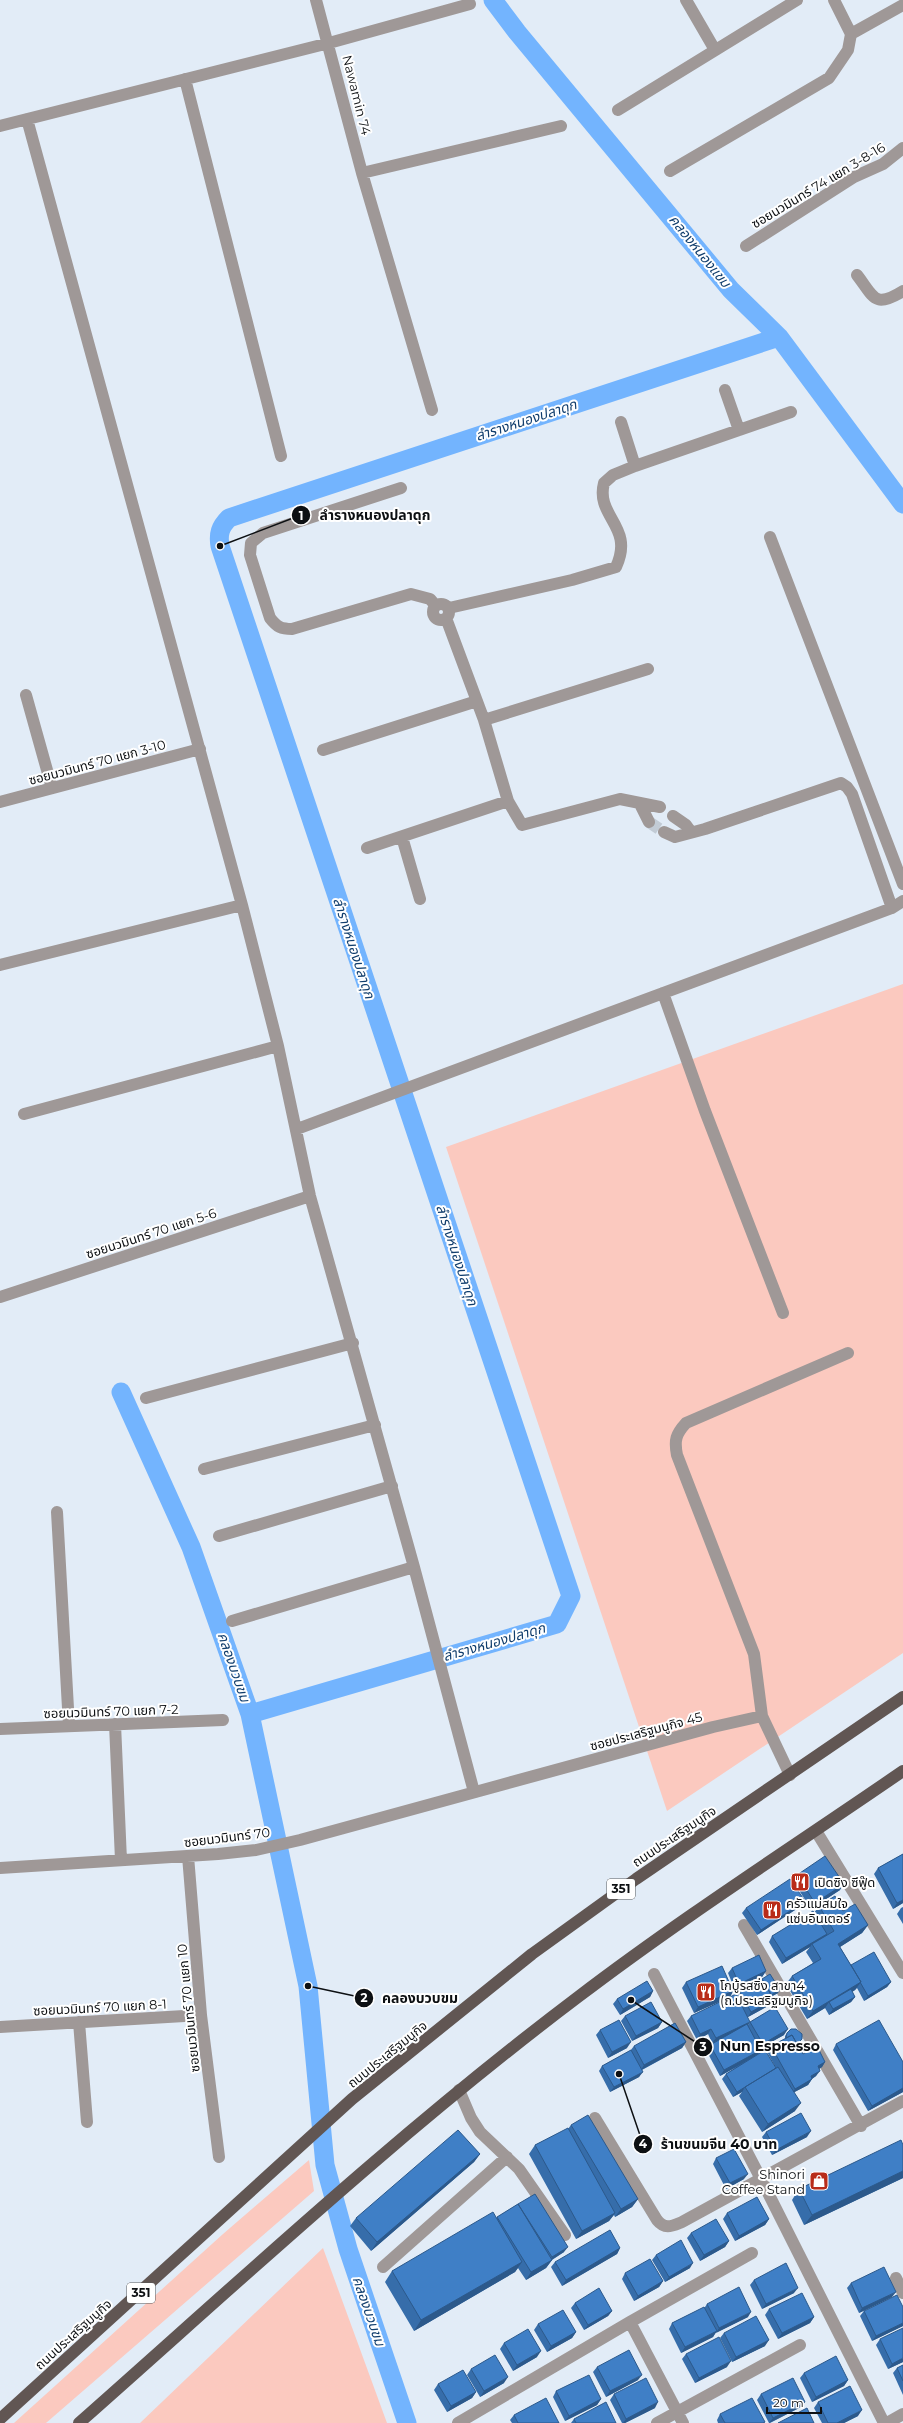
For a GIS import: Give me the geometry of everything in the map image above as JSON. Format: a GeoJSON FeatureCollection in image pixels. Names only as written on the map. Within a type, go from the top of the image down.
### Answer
{"type":"FeatureCollection","features":[{"type":"Feature","properties":{"kind":"main road","name":"ถนนประเสริฐมนูกิจ"},"geometry":{"type":"LineString","coordinates":[[0,2419],[281,2166],[352,2099],[532,1954],[636,1879],[903,1697]]}},
{"type":"Feature","properties":{"kind":"main road"},"geometry":{"type":"LineString","coordinates":[[80,2423],[385,2152],[459,2090],[577,1998],[667,1931],[816,1831],[903,1770]]}},
{"type":"Feature","properties":{"kind":"street"},"geometry":{"type":"LineString","coordinates":[[316,0],[329,43],[470,4]]}},
{"type":"Feature","properties":{"kind":"street"},"geometry":{"type":"LineString","coordinates":[[686,0],[716,50]]}},
{"type":"Feature","properties":{"kind":"street"},"geometry":{"type":"LineString","coordinates":[[618,110],[798,0]]}},
{"type":"Feature","properties":{"kind":"street"},"geometry":{"type":"LineString","coordinates":[[670,171],[829,78],[848,50],[851,34],[834,0]]}},
{"type":"Feature","properties":{"kind":"street"},"geometry":{"type":"LineString","coordinates":[[851,34],[903,5]]}},
{"type":"Feature","properties":{"kind":"street","name":"Nawamin 74"},"geometry":{"type":"LineString","coordinates":[[0,126],[329,43],[362,173],[432,410]]}},
{"type":"Feature","properties":{"kind":"street"},"geometry":{"type":"LineString","coordinates":[[185,79],[281,456]]}},
{"type":"Feature","properties":{"kind":"street"},"geometry":{"type":"LineString","coordinates":[[27,119],[242,905],[278,1046],[297,1129],[310,1196],[353,1343],[474,1792]]}},
{"type":"Feature","properties":{"kind":"street"},"geometry":{"type":"LineString","coordinates":[[362,173],[561,126]]}},
{"type":"Feature","properties":{"kind":"street","name":"ซอยนวมินทร์ 74 แยก 3-8-16"},"geometry":{"type":"LineString","coordinates":[[746,246],[854,177],[883,164],[903,148]]}},
{"type":"Feature","properties":{"kind":"street"},"geometry":{"type":"LineString","coordinates":[[856,275],[876,299],[882,301],[890,299],[903,291]]}},
{"type":"Feature","properties":{"kind":"street"},"geometry":{"type":"LineString","coordinates":[[725,390],[739,430]]}},
{"type":"Feature","properties":{"kind":"street"},"geometry":{"type":"LineString","coordinates":[[401,488],[263,533],[251,543],[250,555],[270,618],[276,625],[282,629],[292,629],[411,594],[430,599],[436,606],[433,609],[434,617],[438,620],[447,613],[616,567],[620,560],[621,535],[602,501],[601,493],[604,483],[613,475],[791,412]]}},
{"type":"Feature","properties":{"kind":"street"},"geometry":{"type":"LineString","coordinates":[[621,422],[635,466]]}},
{"type":"Feature","properties":{"kind":"street"},"geometry":{"type":"LineString","coordinates":[[770,537],[903,884]]}},
{"type":"Feature","properties":{"kind":"street"},"geometry":{"type":"LineString","coordinates":[[447,613],[484,720],[508,801],[522,825],[620,799],[660,807]]}},
{"type":"Feature","properties":{"kind":"street"},"geometry":{"type":"LineString","coordinates":[[484,720],[648,669]]}},
{"type":"Feature","properties":{"kind":"street"},"geometry":{"type":"LineString","coordinates":[[26,695],[52,788]]}},
{"type":"Feature","properties":{"kind":"street"},"geometry":{"type":"LineString","coordinates":[[323,750],[477,701]]}},
{"type":"Feature","properties":{"kind":"street","name":"ซอยนวมินทร์ 70 แยก 3-10"},"geometry":{"type":"LineString","coordinates":[[0,802],[200,750]]}},
{"type":"Feature","properties":{"kind":"street"},"geometry":{"type":"LineString","coordinates":[[664,832],[675,837],[705,829],[841,783],[847,787],[852,794],[892,908]]}},
{"type":"Feature","properties":{"kind":"street"},"geometry":{"type":"LineString","coordinates":[[367,848],[508,801]]}},
{"type":"Feature","properties":{"kind":"street"},"geometry":{"type":"LineString","coordinates":[[640,804],[649,822]]}},
{"type":"Feature","properties":{"kind":"street"},"geometry":{"type":"LineString","coordinates":[[673,816],[686,825],[691,832]]}},
{"type":"Feature","properties":{"kind":"street"},"geometry":{"type":"LineString","coordinates":[[402,837],[420,899]]}},
{"type":"Feature","properties":{"kind":"street"},"geometry":{"type":"LineString","coordinates":[[297,1129],[428,1079],[892,908],[903,901]]}},
{"type":"Feature","properties":{"kind":"street"},"geometry":{"type":"LineString","coordinates":[[0,965],[242,905]]}},
{"type":"Feature","properties":{"kind":"street"},"geometry":{"type":"LineString","coordinates":[[663,993],[705,1111],[783,1313]]}},
{"type":"Feature","properties":{"kind":"street"},"geometry":{"type":"LineString","coordinates":[[24,1114],[278,1046]]}},
{"type":"Feature","properties":{"kind":"street","name":"ซอยนวมินทร์ 70 แยก 5-6"},"geometry":{"type":"LineString","coordinates":[[0,1297],[310,1196]]}},
{"type":"Feature","properties":{"kind":"street"},"geometry":{"type":"LineString","coordinates":[[146,1398],[353,1343]]}},
{"type":"Feature","properties":{"kind":"street"},"geometry":{"type":"LineString","coordinates":[[790,1775],[762,1716],[754,1654],[677,1455],[675,1443],[677,1433],[686,1423],[848,1353]]}},
{"type":"Feature","properties":{"kind":"street"},"geometry":{"type":"LineString","coordinates":[[204,1469],[375,1425]]}},
{"type":"Feature","properties":{"kind":"street"},"geometry":{"type":"LineString","coordinates":[[219,1536],[392,1486]]}},
{"type":"Feature","properties":{"kind":"street"},"geometry":{"type":"LineString","coordinates":[[57,1512],[70,1726]]}},
{"type":"Feature","properties":{"kind":"street"},"geometry":{"type":"LineString","coordinates":[[232,1621],[414,1567]]}},
{"type":"Feature","properties":{"kind":"street","name":"ซอยประเสริฐมนูกิจ 45"},"geometry":{"type":"LineString","coordinates":[[474,1792],[713,1727],[762,1716]]}},
{"type":"Feature","properties":{"kind":"street","name":"ซอยนวมินทร์ 70 แยก 7-2"},"geometry":{"type":"LineString","coordinates":[[0,1729],[223,1720]]}},
{"type":"Feature","properties":{"kind":"street"},"geometry":{"type":"LineString","coordinates":[[115,1724],[121,1860]]}},
{"type":"Feature","properties":{"kind":"street","name":"ซอยนวมินทร์ 70"},"geometry":{"type":"LineString","coordinates":[[0,1868],[188,1856],[256,1850],[300,1840],[474,1792]]}},
{"type":"Feature","properties":{"kind":"street"},"geometry":{"type":"LineString","coordinates":[[816,1831],[903,1973]]}},
{"type":"Feature","properties":{"kind":"street","name":"ซอยนวมินทร์ 70 แยก 10"},"geometry":{"type":"LineString","coordinates":[[188,1856],[201,2015],[219,2157]]}},
{"type":"Feature","properties":{"kind":"street"},"geometry":{"type":"LineString","coordinates":[[744,1925],[862,2126]]}},
{"type":"Feature","properties":{"kind":"street"},"geometry":{"type":"LineString","coordinates":[[654,1974],[761,2178],[885,2423],[903,2414]]}},
{"type":"Feature","properties":{"kind":"street","name":"ซอยนวมินทร์ 70 แยก 8-1"},"geometry":{"type":"LineString","coordinates":[[0,2027],[201,2015]]}},
{"type":"Feature","properties":{"kind":"street"},"geometry":{"type":"LineString","coordinates":[[79,2022],[87,2122]]}},
{"type":"Feature","properties":{"kind":"street"},"geometry":{"type":"LineString","coordinates":[[459,2090],[471,2118],[480,2132],[519,2169],[565,2235]]}},
{"type":"Feature","properties":{"kind":"street"},"geometry":{"type":"LineString","coordinates":[[595,2118],[661,2225],[672,2226],[862,2126],[903,2101]]}},
{"type":"Feature","properties":{"kind":"street"},"geometry":{"type":"LineString","coordinates":[[383,2266],[507,2157]]}},
{"type":"Feature","properties":{"kind":"street"},"geometry":{"type":"LineString","coordinates":[[458,2423],[630,2322],[752,2253]]}},
{"type":"Feature","properties":{"kind":"street"},"geometry":{"type":"LineString","coordinates":[[896,2278],[903,2293]]}},
{"type":"Feature","properties":{"kind":"street"},"geometry":{"type":"LineString","coordinates":[[630,2322],[683,2423]]}},
{"type":"Feature","properties":{"kind":"street"},"geometry":{"type":"LineString","coordinates":[[657,2423],[800,2345]]}},
{"type":"Feature","properties":{"kind":"shaded area"},"geometry":{"type":"Polygon","coordinates":[[[903,984],[903,1653],[667,1811],[446,1147],[903,984]]]}},
{"type":"Feature","properties":{"kind":"shaded area"},"geometry":{"type":"Polygon","coordinates":[[[309,2160],[314,2191],[46,2423],[14,2423],[223,2234],[309,2160]]]}},
{"type":"Feature","properties":{"kind":"shaded area"},"geometry":{"type":"Polygon","coordinates":[[[323,2248],[387,2423],[140,2423],[323,2248]]]}},
{"type":"Feature","properties":{"kind":"building"},"geometry":{"type":"Polygon","coordinates":[[[903,1854],[903,1900],[897,1903],[878,1868],[903,1854]]]}},
{"type":"Feature","properties":{"kind":"building"},"geometry":{"type":"Polygon","coordinates":[[[825,1856],[844,1884],[815,1903],[797,1875],[825,1856]]]}},
{"type":"Feature","properties":{"kind":"building","name":"ครัวแม่สมใจ แซ่บอินเตอร์"},"geometry":{"type":"Polygon","coordinates":[[[790,1879],[805,1901],[761,1930],[746,1908],[790,1879]]]}},
{"type":"Feature","properties":{"kind":"building"},"geometry":{"type":"Polygon","coordinates":[[[835,1896],[843,1911],[855,1904],[868,1925],[838,1944],[861,1982],[813,2011],[792,1976],[821,1959],[812,1944],[834,1931],[819,1906],[835,1896]]]}},
{"type":"Feature","properties":{"kind":"building"},"geometry":{"type":"Polygon","coordinates":[[[813,1911],[827,1934],[786,1958],[772,1936],[813,1911]]]}},
{"type":"Feature","properties":{"kind":"building"},"geometry":{"type":"Polygon","coordinates":[[[874,1952],[891,1982],[868,1996],[851,1965],[874,1952]]]}},
{"type":"Feature","properties":{"kind":"building"},"geometry":{"type":"Polygon","coordinates":[[[759,1955],[766,1971],[739,1984],[732,1968],[759,1955]]]}},
{"type":"Feature","properties":{"kind":"building","name":"โกบู้รสซิ่ง สาขา4 (ถ.ประเสริฐมนูกิจ)"},"geometry":{"type":"Polygon","coordinates":[[[722,1966],[733,1991],[698,2007],[686,1982],[722,1966]]]}},
{"type":"Feature","properties":{"kind":"building"},"geometry":{"type":"Polygon","coordinates":[[[770,1974],[780,1990],[771,1995],[762,1979],[770,1974]]]}},
{"type":"Feature","properties":{"kind":"building"},"geometry":{"type":"Polygon","coordinates":[[[762,1979],[774,1999],[751,2012],[740,1992],[762,1979]]]}},
{"type":"Feature","properties":{"kind":"building"},"geometry":{"type":"Polygon","coordinates":[[[647,1981],[653,1991],[623,2009],[617,1999],[647,1981]]]}},
{"type":"Feature","properties":{"kind":"building"},"geometry":{"type":"Polygon","coordinates":[[[851,1989],[855,1997],[833,2009],[829,2002],[851,1989]]]}},
{"type":"Feature","properties":{"kind":"building"},"geometry":{"type":"Polygon","coordinates":[[[736,1994],[750,2022],[716,2038],[711,2029],[700,2034],[691,2016],[736,1994]]]}},
{"type":"Feature","properties":{"kind":"building"},"geometry":{"type":"Polygon","coordinates":[[[651,2002],[662,2022],[636,2036],[625,2016],[651,2002]]]}},
{"type":"Feature","properties":{"kind":"building"},"geometry":{"type":"Polygon","coordinates":[[[775,2007],[788,2029],[763,2044],[750,2022],[775,2007]]]}},
{"type":"Feature","properties":{"kind":"building"},"geometry":{"type":"Polygon","coordinates":[[[619,2020],[631,2042],[612,2052],[600,2030],[619,2020]]]}},
{"type":"Feature","properties":{"kind":"building"},"geometry":{"type":"Polygon","coordinates":[[[879,2020],[903,2062],[903,2088],[872,2106],[836,2044],[879,2020]]]}},
{"type":"Feature","properties":{"kind":"building"},"geometry":{"type":"Polygon","coordinates":[[[675,2023],[686,2042],[644,2065],[634,2046],[675,2023]]]}},
{"type":"Feature","properties":{"kind":"building"},"geometry":{"type":"Polygon","coordinates":[[[747,2024],[761,2050],[724,2070],[710,2045],[747,2024]]]}},
{"type":"Feature","properties":{"kind":"building"},"geometry":{"type":"Polygon","coordinates":[[[791,2029],[796,2029],[802,2034],[802,2039],[797,2044],[792,2035],[786,2038],[787,2033],[791,2029]]]}},
{"type":"Feature","properties":{"kind":"building"},"geometry":{"type":"Polygon","coordinates":[[[792,2035],[803,2054],[817,2046],[825,2062],[818,2066],[820,2071],[811,2076],[812,2079],[795,2089],[771,2046],[792,2035]]]}},
{"type":"Feature","properties":{"kind":"building"},"geometry":{"type":"Polygon","coordinates":[[[631,2050],[643,2072],[614,2087],[602,2066],[631,2050]]]}},
{"type":"Feature","properties":{"kind":"building"},"geometry":{"type":"Polygon","coordinates":[[[765,2050],[776,2068],[737,2092],[726,2074],[765,2050]]]}},
{"type":"Feature","properties":{"kind":"building"},"geometry":{"type":"Polygon","coordinates":[[[778,2067],[801,2103],[768,2124],[745,2087],[778,2067]]]}},
{"type":"Feature","properties":{"kind":"building"},"geometry":{"type":"Polygon","coordinates":[[[801,2113],[811,2131],[776,2150],[766,2132],[801,2113]]]}},
{"type":"Feature","properties":{"kind":"building"},"geometry":{"type":"Polygon","coordinates":[[[588,2115],[638,2199],[621,2209],[571,2125],[588,2115]]]}},
{"type":"Feature","properties":{"kind":"building"},"geometry":{"type":"Polygon","coordinates":[[[568,2128],[615,2213],[582,2231],[535,2145],[568,2128]]]}},
{"type":"Feature","properties":{"kind":"building"},"geometry":{"type":"Polygon","coordinates":[[[458,2130],[480,2154],[377,2242],[356,2218],[458,2130]]]}},
{"type":"Feature","properties":{"kind":"building"},"geometry":{"type":"Polygon","coordinates":[[[901,2140],[903,2145],[903,2171],[812,2215],[799,2189],[901,2140]]]}},
{"type":"Feature","properties":{"kind":"building"},"geometry":{"type":"Polygon","coordinates":[[[734,2149],[748,2174],[730,2183],[716,2158],[734,2149]]]}},
{"type":"Feature","properties":{"kind":"building"},"geometry":{"type":"Polygon","coordinates":[[[535,2194],[568,2247],[552,2257],[518,2204],[535,2194]]]}},
{"type":"Feature","properties":{"kind":"building"},"geometry":{"type":"Polygon","coordinates":[[[757,2197],[769,2219],[739,2236],[727,2213],[757,2197]]]}},
{"type":"Feature","properties":{"kind":"building"},"geometry":{"type":"Polygon","coordinates":[[[518,2204],[552,2260],[531,2272],[497,2217],[518,2204]]]}},
{"type":"Feature","properties":{"kind":"building"},"geometry":{"type":"Polygon","coordinates":[[[493,2212],[522,2262],[421,2320],[392,2271],[493,2212]]]}},
{"type":"Feature","properties":{"kind":"building"},"geometry":{"type":"Polygon","coordinates":[[[716,2219],[729,2241],[704,2255],[691,2233],[716,2219]]]}},
{"type":"Feature","properties":{"kind":"building"},"geometry":{"type":"Polygon","coordinates":[[[610,2230],[620,2248],[566,2280],[555,2262],[610,2230]]]}},
{"type":"Feature","properties":{"kind":"building"},"geometry":{"type":"Polygon","coordinates":[[[681,2240],[693,2263],[669,2277],[656,2255],[681,2240]]]}},
{"type":"Feature","properties":{"kind":"building"},"geometry":{"type":"Polygon","coordinates":[[[650,2259],[663,2281],[638,2296],[625,2273],[650,2259]]]}},
{"type":"Feature","properties":{"kind":"building"},"geometry":{"type":"Polygon","coordinates":[[[786,2263],[798,2288],[766,2304],[754,2280],[786,2263]]]}},
{"type":"Feature","properties":{"kind":"building"},"geometry":{"type":"Polygon","coordinates":[[[884,2267],[896,2292],[862,2308],[851,2283],[884,2267]]]}},
{"type":"Feature","properties":{"kind":"building"},"geometry":{"type":"Polygon","coordinates":[[[739,2287],[751,2312],[719,2328],[707,2304],[739,2287]]]}},
{"type":"Feature","properties":{"kind":"building"},"geometry":{"type":"Polygon","coordinates":[[[599,2288],[612,2311],[588,2325],[575,2303],[599,2288]]]}},
{"type":"Feature","properties":{"kind":"building"},"geometry":{"type":"Polygon","coordinates":[[[802,2293],[814,2317],[782,2333],[769,2309],[802,2293]]]}},
{"type":"Feature","properties":{"kind":"building"},"geometry":{"type":"Polygon","coordinates":[[[897,2295],[903,2307],[903,2323],[876,2336],[864,2311],[897,2295]]]}},
{"type":"Feature","properties":{"kind":"building"},"geometry":{"type":"Polygon","coordinates":[[[704,2307],[717,2331],[685,2347],[672,2323],[704,2307]]]}},
{"type":"Feature","properties":{"kind":"building"},"geometry":{"type":"Polygon","coordinates":[[[563,2310],[576,2332],[551,2346],[538,2324],[563,2310]]]}},
{"type":"Feature","properties":{"kind":"building"},"geometry":{"type":"Polygon","coordinates":[[[756,2316],[769,2340],[736,2357],[724,2333],[756,2316]]]}},
{"type":"Feature","properties":{"kind":"building"},"geometry":{"type":"Polygon","coordinates":[[[903,2328],[903,2358],[892,2364],[880,2339],[903,2328]]]}},
{"type":"Feature","properties":{"kind":"building"},"geometry":{"type":"Polygon","coordinates":[[[528,2329],[541,2351],[517,2365],[504,2343],[528,2329]]]}},
{"type":"Feature","properties":{"kind":"building"},"geometry":{"type":"Polygon","coordinates":[[[719,2337],[731,2361],[699,2378],[686,2354],[719,2337]]]}},
{"type":"Feature","properties":{"kind":"building"},"geometry":{"type":"Polygon","coordinates":[[[629,2350],[642,2375],[610,2391],[597,2367],[629,2350]]]}},
{"type":"Feature","properties":{"kind":"building"},"geometry":{"type":"Polygon","coordinates":[[[495,2355],[508,2377],[484,2391],[471,2369],[495,2355]]]}},
{"type":"Feature","properties":{"kind":"building"},"geometry":{"type":"Polygon","coordinates":[[[836,2356],[848,2380],[816,2397],[804,2373],[836,2356]]]}},
{"type":"Feature","properties":{"kind":"building"},"geometry":{"type":"Polygon","coordinates":[[[903,2365],[903,2381],[897,2368],[903,2365]]]}},
{"type":"Feature","properties":{"kind":"building"},"geometry":{"type":"Polygon","coordinates":[[[463,2370],[476,2392],[451,2406],[438,2384],[463,2370]]]}},
{"type":"Feature","properties":{"kind":"building"},"geometry":{"type":"Polygon","coordinates":[[[589,2375],[601,2399],[569,2416],[556,2391],[589,2375]]]}},
{"type":"Feature","properties":{"kind":"building"},"geometry":{"type":"Polygon","coordinates":[[[646,2378],[658,2402],[626,2419],[614,2394],[646,2378]]]}},
{"type":"Feature","properties":{"kind":"building"},"geometry":{"type":"Polygon","coordinates":[[[793,2378],[805,2402],[773,2418],[761,2394],[793,2378]]]}},
{"type":"Feature","properties":{"kind":"building"},"geometry":{"type":"Polygon","coordinates":[[[850,2386],[862,2410],[837,2423],[828,2423],[818,2402],[850,2386]]]}},
{"type":"Feature","properties":{"kind":"building"},"geometry":{"type":"Polygon","coordinates":[[[546,2398],[559,2423],[518,2423],[514,2415],[546,2398]]]}},
{"type":"Feature","properties":{"kind":"building"},"geometry":{"type":"Polygon","coordinates":[[[752,2398],[765,2422],[725,2423],[720,2414],[752,2398]]]}},
{"type":"Feature","properties":{"kind":"building"},"geometry":{"type":"Polygon","coordinates":[[[606,2402],[616,2423],[576,2423],[574,2419],[606,2402]]]}},
{"type":"Feature","properties":{"kind":"building"},"geometry":{"type":"Polygon","coordinates":[[[807,2408],[814,2423],[778,2423],[807,2408]]]}},
{"type":"Feature","properties":{"kind":"waterway","name":"คลองหนองแขม"},"geometry":{"type":"LineString","coordinates":[[493,0],[517,32],[731,290],[779,337],[903,504]]}},
{"type":"Feature","properties":{"kind":"waterway","name":"ลำรางหนองปลาดุก"},"geometry":{"type":"LineString","coordinates":[[250,1714],[557,1624],[571,1596],[220,546],[220,531],[229,518],[779,337]]}},
{"type":"Feature","properties":{"kind":"waterway","name":"คลองบวบขม"},"geometry":{"type":"LineString","coordinates":[[121,1392],[191,1547],[250,1714],[308,1986],[325,2165],[348,2249],[407,2423]]}},
{"type":"Feature","properties":{"kind":"tunnel"},"geometry":{"type":"LineString","coordinates":[[649,822],[664,832]]}},
{"type":"Feature","properties":{"kind":"place","name":"ลำรางหนองปลาดุก"},"geometry":{"type":"Point","coordinates":[220,546]}},
{"type":"Feature","properties":{"kind":"place","name":"เปิดซิง ซีฟู๊ด"},"geometry":{"type":"Point","coordinates":[800,1882]}},
{"type":"Feature","properties":{"kind":"place","name":"ครัวแม่สมใจ แซ่บอินเตอร์"},"geometry":{"type":"Point","coordinates":[772,1910]}},
{"type":"Feature","properties":{"kind":"place","name":"คลองบวบขม"},"geometry":{"type":"Point","coordinates":[308,1986]}},
{"type":"Feature","properties":{"kind":"place","name":"โกบู้รสซิ่ง สาขา4 (ถ.ประเสริฐมนูกิจ)"},"geometry":{"type":"Point","coordinates":[706,1992]}},
{"type":"Feature","properties":{"kind":"place","name":"Nun Espresso"},"geometry":{"type":"Point","coordinates":[631,2000]}},
{"type":"Feature","properties":{"kind":"place","name":"ร้านขนมจีน 40 บาท"},"geometry":{"type":"Point","coordinates":[619,2074]}},
{"type":"Feature","properties":{"kind":"place","name":"Shinori Coffee Stand"},"geometry":{"type":"Point","coordinates":[819,2181]}}]}
